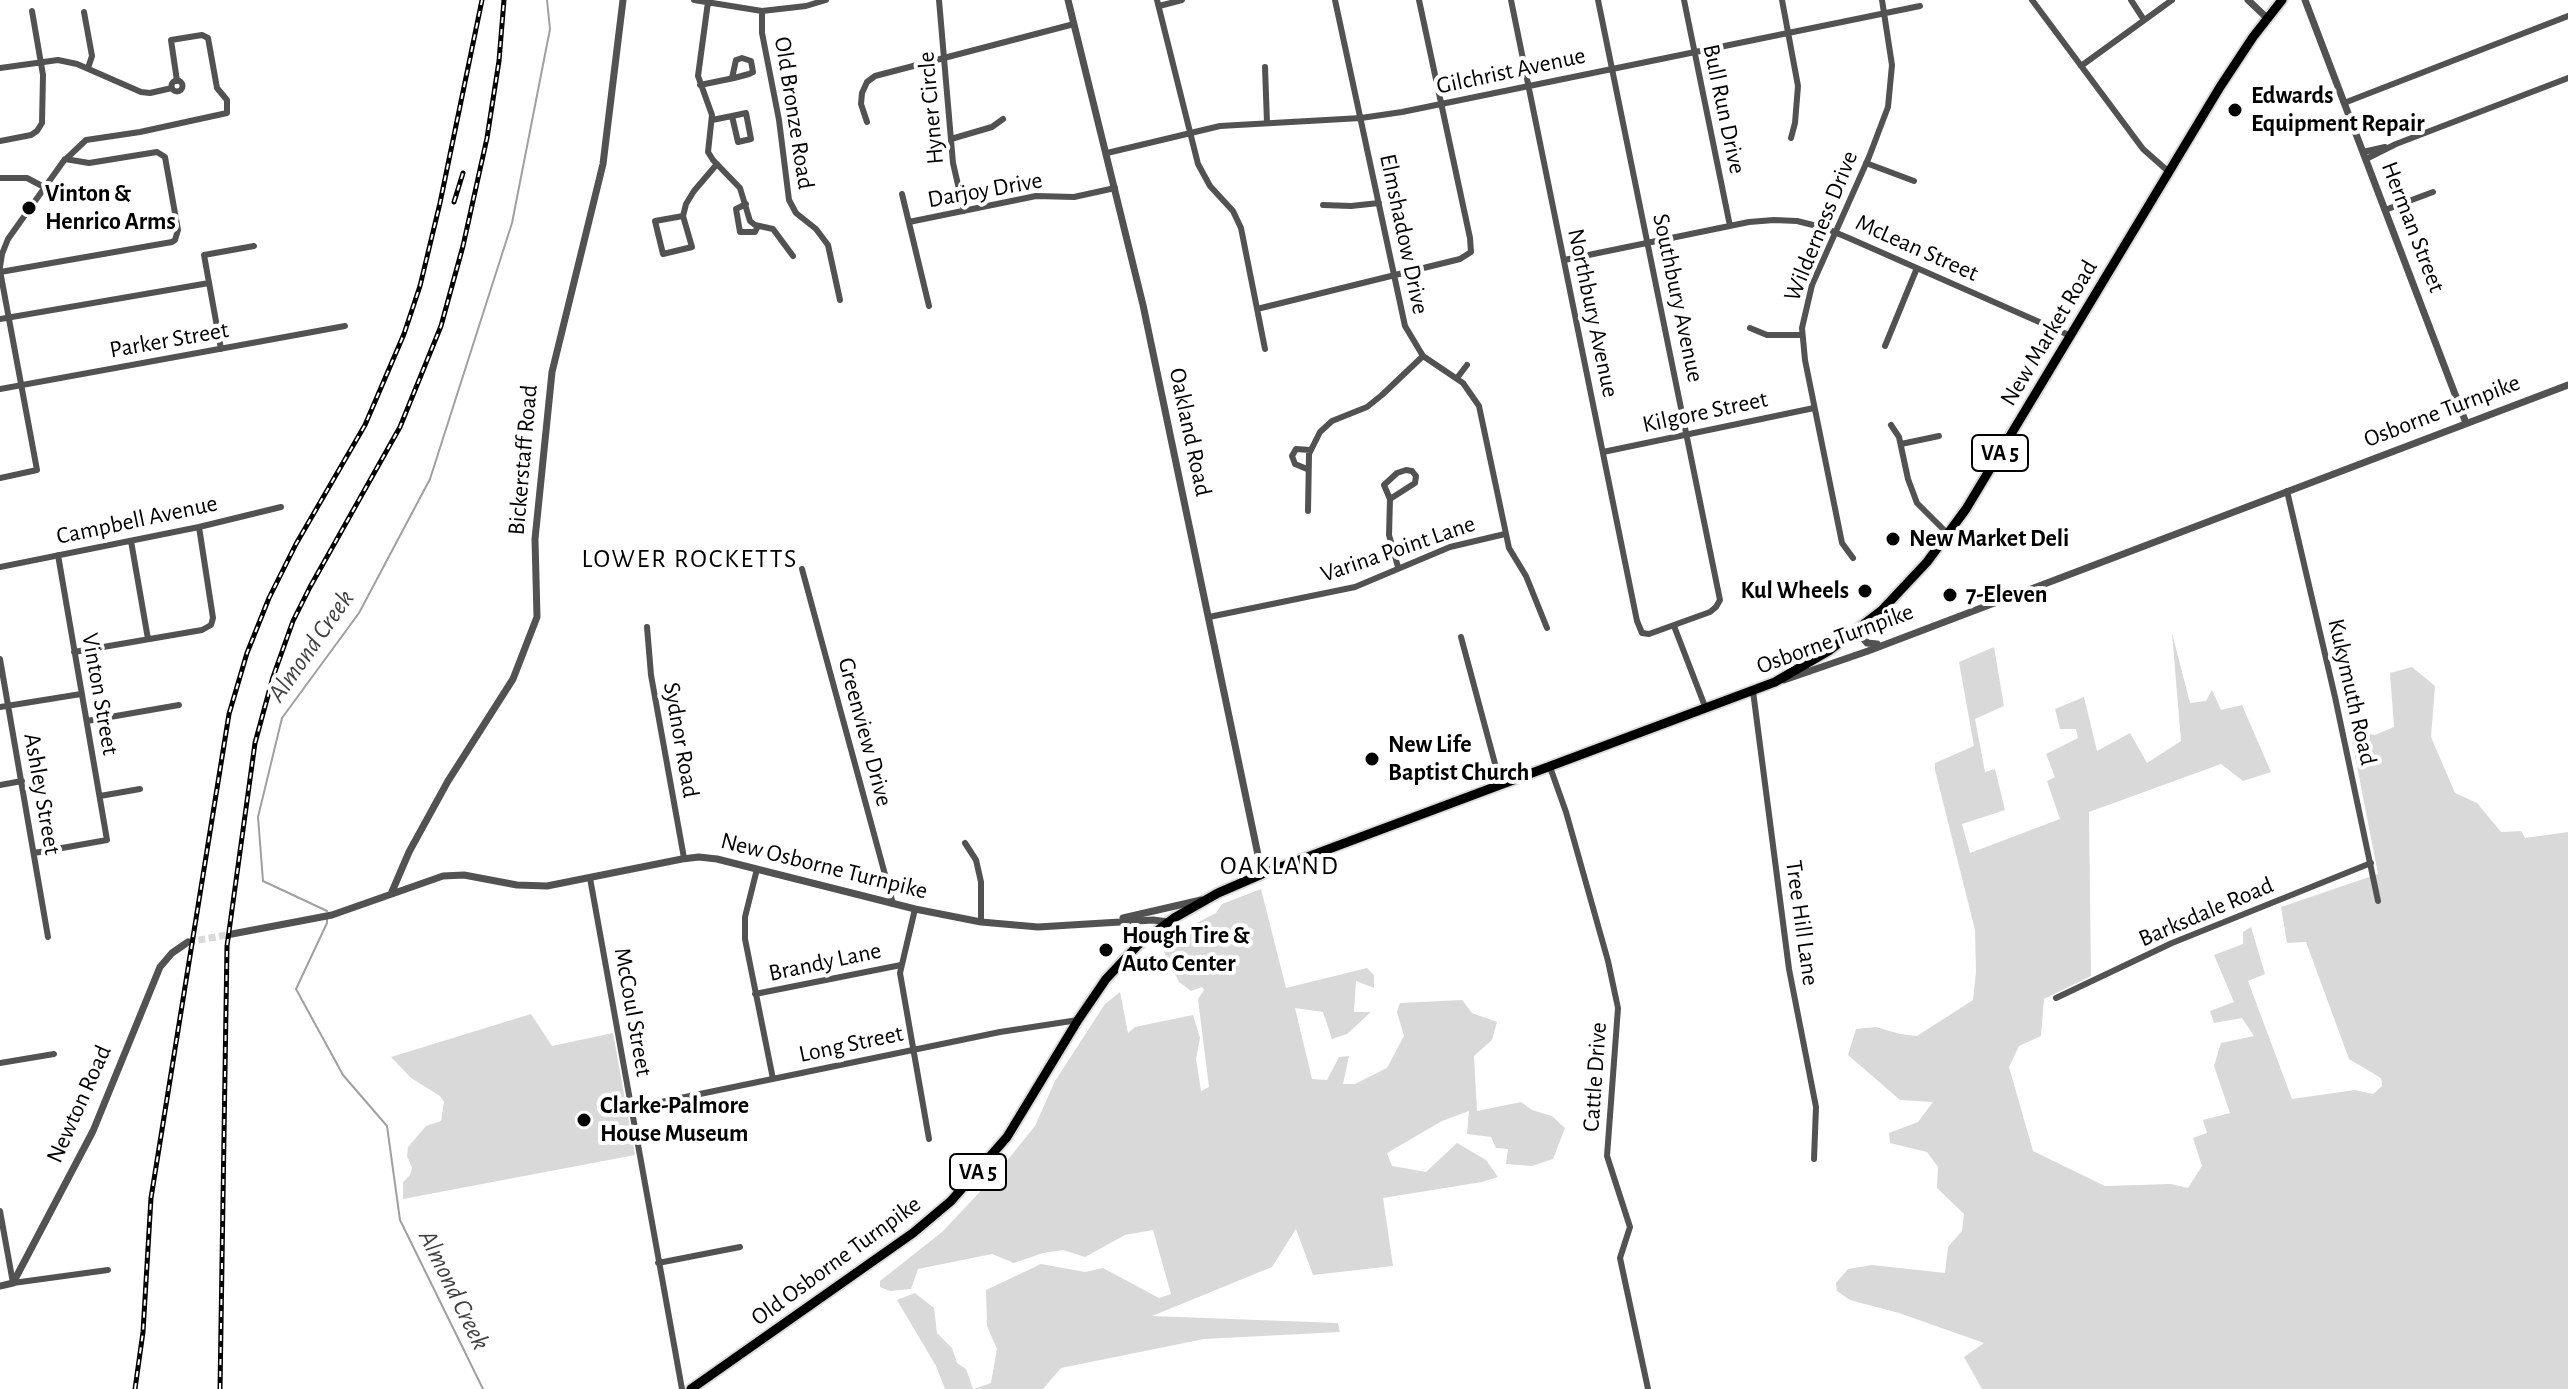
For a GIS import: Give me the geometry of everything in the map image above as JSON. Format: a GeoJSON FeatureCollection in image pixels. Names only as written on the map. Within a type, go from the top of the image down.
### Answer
{"type":"FeatureCollection","features":[{"type":"Feature","properties":{"kind":"main road","name":"New Market Road"},"geometry":{"type":"LineString","coordinates":[[1775,682],[1857,630],[1906,585],[1948,534],[2220,87],[2282,0]]}},
{"type":"Feature","properties":{"kind":"main road","name":"Osborne Turnpike"},"geometry":{"type":"LineString","coordinates":[[1207,899],[1262,874],[1775,682]]}},
{"type":"Feature","properties":{"kind":"main road","name":"Old Osborne Turnpike"},"geometry":{"type":"LineString","coordinates":[[691,1389],[906,1238],[951,1201],[988,1162],[1013,1129],[1106,979],[1152,933],[1207,899]]}},
{"type":"Feature","properties":{"kind":"street","name":"Bickerstaff Road"},"geometry":{"type":"LineString","coordinates":[[391,894],[392,885],[448,781],[513,679],[537,617],[534,557],[552,372],[603,164],[623,0]]}},
{"type":"Feature","properties":{"kind":"street"},"geometry":{"type":"LineString","coordinates":[[694,0],[762,11],[788,9],[826,0]]}},
{"type":"Feature","properties":{"kind":"street"},"geometry":{"type":"LineString","coordinates":[[787,0],[788,9]]}},
{"type":"Feature","properties":{"kind":"street","name":"Hyner Circle"},"geometry":{"type":"LineString","coordinates":[[939,0],[953,163],[964,211]]}},
{"type":"Feature","properties":{"kind":"street","name":"Oakland Road"},"geometry":{"type":"LineString","coordinates":[[1068,0],[1143,305],[1262,874]]}},
{"type":"Feature","properties":{"kind":"street"},"geometry":{"type":"LineString","coordinates":[[1182,0],[1158,3],[1189,132],[1203,176],[1239,222],[1265,349]]}},
{"type":"Feature","properties":{"kind":"street","name":"Elmshadow Drive"},"geometry":{"type":"LineString","coordinates":[[1335,0],[1405,326],[1423,356],[1457,378],[1471,393],[1484,420],[1509,548],[1526,576],[1547,628]]}},
{"type":"Feature","properties":{"kind":"street"},"geometry":{"type":"LineString","coordinates":[[1257,309],[1460,259],[1471,252],[1419,0]]}},
{"type":"Feature","properties":{"kind":"street","name":"Northbury Avenue"},"geometry":{"type":"LineString","coordinates":[[1511,0],[1642,633],[1649,634],[1674,626]]}},
{"type":"Feature","properties":{"kind":"street","name":"Southbury Avenue"},"geometry":{"type":"LineString","coordinates":[[1598,0],[1719,592],[1719,604],[1710,612],[1674,626]]}},
{"type":"Feature","properties":{"kind":"street","name":"Bull Run Drive"},"geometry":{"type":"LineString","coordinates":[[1684,0],[1730,226]]}},
{"type":"Feature","properties":{"kind":"street"},"geometry":{"type":"LineString","coordinates":[[1782,0],[1798,86],[1791,138]]}},
{"type":"Feature","properties":{"kind":"street","name":"Wilderness Drive"},"geometry":{"type":"LineString","coordinates":[[1853,558],[1842,543],[1802,335],[1809,294],[1866,163],[1890,94],[1892,52],[1882,0]]}},
{"type":"Feature","properties":{"kind":"street"},"geometry":{"type":"LineString","coordinates":[[2032,0],[2143,149],[2169,172]]}},
{"type":"Feature","properties":{"kind":"street"},"geometry":{"type":"LineString","coordinates":[[2131,0],[2144,20]]}},
{"type":"Feature","properties":{"kind":"street"},"geometry":{"type":"LineString","coordinates":[[2081,66],[2172,0]]}},
{"type":"Feature","properties":{"kind":"street"},"geometry":{"type":"LineString","coordinates":[[2248,0],[2267,18]]}},
{"type":"Feature","properties":{"kind":"street","name":"Herman Street"},"geometry":{"type":"LineString","coordinates":[[2305,0],[2466,423]]}},
{"type":"Feature","properties":{"kind":"street"},"geometry":{"type":"LineString","coordinates":[[708,2],[698,70],[712,120],[707,147],[709,155],[737,183],[750,221],[773,229],[793,256]]}},
{"type":"Feature","properties":{"kind":"street","name":"Gilchrist Avenue"},"geometry":{"type":"LineString","coordinates":[[1107,153],[1220,126],[1361,118],[1442,104],[1920,6]]}},
{"type":"Feature","properties":{"kind":"street"},"geometry":{"type":"LineString","coordinates":[[0,141],[31,135],[40,128],[43,118],[40,62],[32,11]]}},
{"type":"Feature","properties":{"kind":"street","name":"Old Bronze Road"},"geometry":{"type":"LineString","coordinates":[[762,11],[762,33],[779,120],[789,200],[796,213],[816,229],[828,245],[840,300]]}},
{"type":"Feature","properties":{"kind":"street"},"geometry":{"type":"LineString","coordinates":[[84,12],[92,56],[88,68]]}},
{"type":"Feature","properties":{"kind":"street"},"geometry":{"type":"LineString","coordinates":[[2344,103],[2568,16]]}},
{"type":"Feature","properties":{"kind":"street"},"geometry":{"type":"LineString","coordinates":[[867,122],[862,109],[864,87],[883,72],[1074,24]]}},
{"type":"Feature","properties":{"kind":"street"},"geometry":{"type":"LineString","coordinates":[[0,68],[40,62],[68,62],[141,92],[172,88],[176,92],[182,90],[182,84],[177,81],[171,40],[202,35],[208,38],[217,88],[227,100],[227,113],[86,140],[66,159],[8,239],[0,272],[37,470],[0,478]]}},
{"type":"Feature","properties":{"kind":"street"},"geometry":{"type":"LineString","coordinates":[[1265,67],[1267,123]]}},
{"type":"Feature","properties":{"kind":"street"},"geometry":{"type":"LineString","coordinates":[[700,85],[732,78]]}},
{"type":"Feature","properties":{"kind":"street"},"geometry":{"type":"LineString","coordinates":[[2364,156],[2568,78]]}},
{"type":"Feature","properties":{"kind":"street"},"geometry":{"type":"LineString","coordinates":[[712,120],[746,113],[751,139],[738,142],[732,116]]}},
{"type":"Feature","properties":{"kind":"street"},"geometry":{"type":"LineString","coordinates":[[951,139],[992,127],[1003,119]]}},
{"type":"Feature","properties":{"kind":"street"},"geometry":{"type":"LineString","coordinates":[[0,272],[176,239],[178,230],[163,155],[157,152],[85,164],[66,159]]}},
{"type":"Feature","properties":{"kind":"street"},"geometry":{"type":"LineString","coordinates":[[1866,163],[1914,181]]}},
{"type":"Feature","properties":{"kind":"street"},"geometry":{"type":"LineString","coordinates":[[683,216],[655,221],[663,254],[692,247],[683,216],[694,191],[717,164]]}},
{"type":"Feature","properties":{"kind":"street"},"geometry":{"type":"LineString","coordinates":[[0,178],[27,178],[44,187]]}},
{"type":"Feature","properties":{"kind":"street","name":"Darjoy Drive"},"geometry":{"type":"LineString","coordinates":[[909,222],[1036,196],[1074,197],[1115,188]]}},
{"type":"Feature","properties":{"kind":"street"},"geometry":{"type":"LineString","coordinates":[[2385,210],[2433,192]]}},
{"type":"Feature","properties":{"kind":"street"},"geometry":{"type":"LineString","coordinates":[[902,194],[929,306]]}},
{"type":"Feature","properties":{"kind":"street"},"geometry":{"type":"LineString","coordinates":[[1323,205],[1379,203]]}},
{"type":"Feature","properties":{"kind":"street"},"geometry":{"type":"LineString","coordinates":[[746,204],[736,209],[740,232],[755,232],[758,226]]}},
{"type":"Feature","properties":{"kind":"street","name":"McLean Street"},"geometry":{"type":"LineString","coordinates":[[1564,260],[1761,220],[1786,220],[1835,232],[2071,336]]}},
{"type":"Feature","properties":{"kind":"street"},"geometry":{"type":"LineString","coordinates":[[221,349],[204,255],[254,246]]}},
{"type":"Feature","properties":{"kind":"street"},"geometry":{"type":"LineString","coordinates":[[1885,346],[1917,268]]}},
{"type":"Feature","properties":{"kind":"street"},"geometry":{"type":"LineString","coordinates":[[0,319],[209,283]]}},
{"type":"Feature","properties":{"kind":"street","name":"Parker Street"},"geometry":{"type":"LineString","coordinates":[[0,389],[345,326]]}},
{"type":"Feature","properties":{"kind":"street"},"geometry":{"type":"LineString","coordinates":[[1750,328],[1762,334],[1802,335]]}},
{"type":"Feature","properties":{"kind":"street"},"geometry":{"type":"LineString","coordinates":[[1308,511],[1307,469],[1310,450],[1320,432],[1332,421],[1367,407],[1423,356]]}},
{"type":"Feature","properties":{"kind":"street"},"geometry":{"type":"LineString","coordinates":[[1457,378],[1467,365]]}},
{"type":"Feature","properties":{"kind":"street","name":"Osborne Turnpike"},"geometry":{"type":"LineString","coordinates":[[1775,682],[1831,665],[2568,385]]}},
{"type":"Feature","properties":{"kind":"street","name":"Kilgore Street"},"geometry":{"type":"LineString","coordinates":[[1603,452],[1814,408]]}},
{"type":"Feature","properties":{"kind":"street"},"geometry":{"type":"LineString","coordinates":[[1891,425],[1901,444],[1908,479],[1917,503],[1948,534]]}},
{"type":"Feature","properties":{"kind":"street"},"geometry":{"type":"LineString","coordinates":[[1901,444],[1939,436]]}},
{"type":"Feature","properties":{"kind":"street"},"geometry":{"type":"LineString","coordinates":[[1307,469],[1295,464],[1292,456],[1296,449],[1310,450]]}},
{"type":"Feature","properties":{"kind":"street"},"geometry":{"type":"LineString","coordinates":[[1390,499],[1415,483],[1416,476],[1412,471],[1403,471],[1385,483],[1390,499],[1389,535],[1398,567]]}},
{"type":"Feature","properties":{"kind":"street","name":"Kukymuth Road"},"geometry":{"type":"LineString","coordinates":[[2287,491],[2378,901]]}},
{"type":"Feature","properties":{"kind":"street","name":"Campbell Avenue"},"geometry":{"type":"LineString","coordinates":[[0,567],[199,527],[281,507]]}},
{"type":"Feature","properties":{"kind":"street"},"geometry":{"type":"LineString","coordinates":[[74,652],[202,630],[211,625],[210,593],[199,527]]}},
{"type":"Feature","properties":{"kind":"street","name":"Varina Point Lane"},"geometry":{"type":"LineString","coordinates":[[1209,617],[1347,589],[1450,547],[1505,534]]}},
{"type":"Feature","properties":{"kind":"street"},"geometry":{"type":"LineString","coordinates":[[131,541],[148,639]]}},
{"type":"Feature","properties":{"kind":"street","name":"Vinton Street"},"geometry":{"type":"LineString","coordinates":[[34,853],[107,840],[58,555]]}},
{"type":"Feature","properties":{"kind":"street","name":"Greenview Drive"},"geometry":{"type":"LineString","coordinates":[[802,569],[893,904]]}},
{"type":"Feature","properties":{"kind":"street"},"geometry":{"type":"LineString","coordinates":[[1674,626],[1706,709]]}},
{"type":"Feature","properties":{"kind":"street","name":"Sydnor Road"},"geometry":{"type":"LineString","coordinates":[[647,627],[651,675],[684,858]]}},
{"type":"Feature","properties":{"kind":"street"},"geometry":{"type":"LineString","coordinates":[[1857,630],[1867,643],[1887,642]]}},
{"type":"Feature","properties":{"kind":"street"},"geometry":{"type":"LineString","coordinates":[[1461,637],[1501,786]]}},
{"type":"Feature","properties":{"kind":"street"},"geometry":{"type":"LineString","coordinates":[[1825,653],[1831,665]]}},
{"type":"Feature","properties":{"kind":"street","name":"Ashley Street"},"geometry":{"type":"LineString","coordinates":[[0,659],[4,706],[22,781],[48,937]]}},
{"type":"Feature","properties":{"kind":"street","name":"Tree Hill Lane"},"geometry":{"type":"LineString","coordinates":[[1753,691],[1789,969],[1816,1107],[1814,1159]]}},
{"type":"Feature","properties":{"kind":"street"},"geometry":{"type":"LineString","coordinates":[[4,706],[81,694]]}},
{"type":"Feature","properties":{"kind":"street"},"geometry":{"type":"LineString","coordinates":[[87,721],[179,705]]}},
{"type":"Feature","properties":{"kind":"street","name":"Cattle Drive"},"geometry":{"type":"LineString","coordinates":[[1550,767],[1571,827],[1618,1008],[1612,1123],[1607,1156],[1630,1227],[1620,1258],[1648,1389]]}},
{"type":"Feature","properties":{"kind":"street"},"geometry":{"type":"LineString","coordinates":[[0,785],[22,781]]}},
{"type":"Feature","properties":{"kind":"street"},"geometry":{"type":"LineString","coordinates":[[100,796],[140,789]]}},
{"type":"Feature","properties":{"kind":"street"},"geometry":{"type":"LineString","coordinates":[[965,843],[976,860],[981,882],[981,922]]}},
{"type":"Feature","properties":{"kind":"street","name":"New Osborne Turnpike"},"geometry":{"type":"LineString","coordinates":[[232,936],[327,917],[435,878],[456,874],[534,886],[590,878],[684,858],[707,858],[893,904],[981,922],[1038,927],[1168,922]]}},
{"type":"Feature","properties":{"kind":"street","name":"Barksdale Road"},"geometry":{"type":"LineString","coordinates":[[2056,998],[2172,943],[2371,863]]}},
{"type":"Feature","properties":{"kind":"street"},"geometry":{"type":"LineString","coordinates":[[757,869],[744,925],[746,950],[773,1079]]}},
{"type":"Feature","properties":{"kind":"street","name":"McCoul Street"},"geometry":{"type":"LineString","coordinates":[[590,878],[682,1389]]}},
{"type":"Feature","properties":{"kind":"street","name":"New Osborne Turnpike"},"geometry":{"type":"LineString","coordinates":[[1108,922],[1207,899]]}},
{"type":"Feature","properties":{"kind":"street"},"geometry":{"type":"LineString","coordinates":[[915,909],[901,965],[905,1006],[929,1139]]}},
{"type":"Feature","properties":{"kind":"street"},"geometry":{"type":"LineString","coordinates":[[1139,921],[1147,923],[1152,933]]}},
{"type":"Feature","properties":{"kind":"street","name":"Newton Road"},"geometry":{"type":"LineString","coordinates":[[13,1283],[93,1131],[155,977],[165,960],[187,944]]}},
{"type":"Feature","properties":{"kind":"street","name":"Brandy Lane"},"geometry":{"type":"LineString","coordinates":[[755,994],[901,965]]}},
{"type":"Feature","properties":{"kind":"street","name":"Long Street"},"geometry":{"type":"LineString","coordinates":[[632,1108],[1000,1032],[1078,1020]]}},
{"type":"Feature","properties":{"kind":"street"},"geometry":{"type":"LineString","coordinates":[[0,1063],[54,1054]]}},
{"type":"Feature","properties":{"kind":"street"},"geometry":{"type":"LineString","coordinates":[[0,1211],[13,1283]]}},
{"type":"Feature","properties":{"kind":"street"},"geometry":{"type":"LineString","coordinates":[[658,1263],[740,1247]]}},
{"type":"Feature","properties":{"kind":"street"},"geometry":{"type":"LineString","coordinates":[[0,1286],[108,1270]]}},
{"type":"Feature","properties":{"kind":"shaded area"},"geometry":{"type":"Polygon","coordinates":[[[2172,633],[2190,703],[2206,701],[2212,690],[2221,710],[2242,705],[2271,772],[2243,781],[2221,764],[2089,812],[2091,976],[2044,999],[2041,1036],[2019,1046],[2009,1067],[2033,1151],[2105,1186],[2171,1184],[2188,1188],[2202,1166],[2193,1138],[2207,1133],[2203,1120],[2230,1113],[2214,1066],[2221,1043],[2254,1036],[2242,1018],[2214,1023],[2210,1011],[2234,1002],[2214,955],[2243,944],[2243,932],[2251,927],[2265,974],[2248,981],[2292,1099],[2355,1090],[2373,1094],[2382,1086],[2381,1078],[2349,1059],[2306,942],[2287,943],[2281,907],[2378,874],[2350,730],[2375,735],[2394,727],[2390,673],[2412,667],[2435,686],[2431,737],[2455,793],[2477,803],[2501,832],[2521,831],[2525,838],[2568,832],[2568,1389],[1982,1389],[1964,1357],[1984,1343],[1899,1313],[1850,1300],[1837,1291],[1836,1283],[1848,1269],[1872,1265],[1945,1273],[1948,1247],[1962,1231],[1964,1214],[1937,1188],[1938,1167],[1927,1152],[1890,1143],[1889,1133],[1918,1122],[1933,1102],[1900,1100],[1848,1055],[1856,1029],[1876,1027],[1917,1036],[1973,1000],[1975,930],[1935,770],[1935,763],[1974,746],[1959,662],[1994,647],[2004,706],[1975,719],[1985,772],[1995,769],[2005,810],[1962,824],[1970,853],[2060,819],[2047,781],[2055,777],[2046,754],[2078,738],[2076,729],[2060,729],[2055,709],[2084,697],[2097,751],[2130,733],[2147,763],[2181,741],[2172,633]]]}},
{"type":"Feature","properties":{"kind":"shaded area"},"geometry":{"type":"Polygon","coordinates":[[[1261,889],[1286,988],[1367,968],[1374,975],[1374,988],[1356,981],[1354,1012],[1371,1012],[1347,1034],[1332,1039],[1323,1012],[1295,1008],[1312,1079],[1327,1080],[1339,1057],[1349,1056],[1343,1084],[1355,1084],[1387,1068],[1404,1036],[1397,1012],[1400,1003],[1462,1000],[1472,1013],[1497,1022],[1492,1040],[1474,1056],[1477,1111],[1521,1102],[1532,1110],[1552,1116],[1565,1128],[1553,1159],[1532,1166],[1506,1164],[1508,1149],[1496,1148],[1491,1137],[1467,1134],[1469,1111],[1442,1121],[1387,1153],[1392,1166],[1426,1172],[1457,1143],[1486,1160],[1498,1177],[1383,1198],[1393,1266],[1313,1275],[1296,1229],[1272,1267],[1152,1316],[1338,1323],[1340,1332],[1204,1339],[1061,1368],[1043,1389],[974,1389],[991,1383],[997,1349],[987,1326],[986,1290],[1041,1264],[1085,1272],[1103,1268],[1159,1298],[1171,1294],[1153,1230],[1125,1235],[1085,1257],[1063,1250],[1014,1263],[992,1254],[918,1269],[911,1289],[890,1291],[880,1287],[880,1281],[942,1232],[993,1178],[1035,1126],[1055,1081],[1105,1004],[1120,992],[1128,1033],[1135,1027],[1193,1015],[1200,1038],[1196,1059],[1201,1091],[1209,1087],[1198,999],[1204,990],[1202,987],[1191,991],[1179,982],[1164,952],[1179,932],[1216,913],[1222,904],[1261,889]]]}},
{"type":"Feature","properties":{"kind":"shaded area"},"geometry":{"type":"Polygon","coordinates":[[[531,1014],[552,1046],[613,1033],[635,1155],[403,1199],[403,1182],[412,1168],[407,1156],[408,1147],[426,1126],[441,1121],[444,1102],[440,1096],[411,1078],[391,1057],[531,1014]]]}},
{"type":"Feature","properties":{"kind":"shaded area"},"geometry":{"type":"Polygon","coordinates":[[[915,1293],[934,1308],[937,1333],[952,1348],[957,1363],[966,1369],[973,1389],[945,1389],[936,1366],[897,1300],[915,1293]]]}},
{"type":"Feature","properties":{"kind":"waterway","name":"Almond Creek"},"geometry":{"type":"LineString","coordinates":[[327,911],[263,881],[258,817],[282,718],[359,613],[430,479],[512,223],[550,29],[547,0]]}},
{"type":"Feature","properties":{"kind":"waterway","name":"Almond Creek"},"geometry":{"type":"LineString","coordinates":[[327,918],[296,989],[343,1075],[387,1126],[400,1220],[483,1389]]}},
{"type":"Feature","properties":{"kind":"tunnel"},"geometry":{"type":"LineString","coordinates":[[188,942],[232,934]]}},
{"type":"Feature","properties":{"kind":"railway"},"geometry":{"type":"LineString","coordinates":[[135,1389],[143,1332],[151,1198],[229,714],[247,653],[269,598],[296,544],[365,425],[404,334],[420,286],[440,203],[482,0]]}},
{"type":"Feature","properties":{"kind":"railway"},"geometry":{"type":"LineString","coordinates":[[220,1389],[227,946],[255,743],[273,677],[293,621],[400,427],[441,326],[487,138],[499,61],[504,0]]}},
{"type":"Feature","properties":{"kind":"railway"},"geometry":{"type":"LineString","coordinates":[[454,202],[463,173]]}},
{"type":"Feature","properties":{"kind":"place","name":"Edwards Equipment Repair"},"geometry":{"type":"Point","coordinates":[2235,110]}},
{"type":"Feature","properties":{"kind":"place","name":"Vinton & Henrico Arms"},"geometry":{"type":"Point","coordinates":[29,208]}},
{"type":"Feature","properties":{"kind":"place","name":"New Market Deli"},"geometry":{"type":"Point","coordinates":[1893,539]}},
{"type":"Feature","properties":{"kind":"place","name":"Kul Wheels"},"geometry":{"type":"Point","coordinates":[1865,591]}},
{"type":"Feature","properties":{"kind":"place","name":"7-Eleven"},"geometry":{"type":"Point","coordinates":[1950,595]}},
{"type":"Feature","properties":{"kind":"place","name":"New Life Baptist Church"},"geometry":{"type":"Point","coordinates":[1372,759]}},
{"type":"Feature","properties":{"kind":"place","name":"Hough Tire & Auto Center"},"geometry":{"type":"Point","coordinates":[1106,950]}},
{"type":"Feature","properties":{"kind":"place","name":"Clarke-Palmore House Museum"},"geometry":{"type":"Point","coordinates":[584,1120]}},
{"type":"Feature","properties":{"kind":"district","name":"LOWER ROCKETTS"},"geometry":{"type":"Point","coordinates":[690,559]}},
{"type":"Feature","properties":{"kind":"district","name":"OAKLAND"},"geometry":{"type":"Point","coordinates":[1280,866]}}]}
